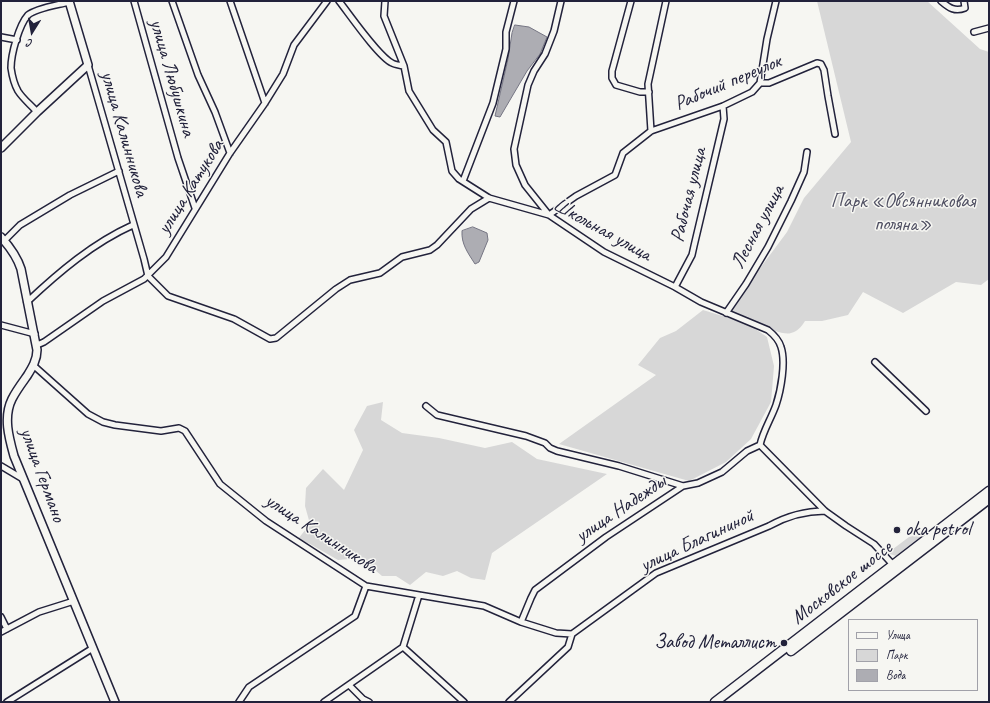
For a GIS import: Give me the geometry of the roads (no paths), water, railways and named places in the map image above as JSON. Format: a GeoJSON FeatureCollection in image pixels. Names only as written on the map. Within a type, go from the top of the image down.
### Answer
{"type":"FeatureCollection","features":[{"type":"Feature","properties":{"kind":"main road","name":"улица Калинникова"},"geometry":{"type":"LineString","coordinates":[[69,1],[88,65]]}},
{"type":"Feature","properties":{"kind":"main road"},"geometry":{"type":"LineString","coordinates":[[1,148],[88,65]]}},
{"type":"Feature","properties":{"kind":"main road","name":"улица Германо"},"geometry":{"type":"LineString","coordinates":[[3,239],[18,258],[37,345],[37,356],[11,400],[7,414],[7,427],[10,442],[14,456],[115,702]]}},
{"type":"Feature","properties":{"kind":"main road","name":"Московское шоссе"},"geometry":{"type":"LineString","coordinates":[[723,702],[895,568],[989,491]]}},
{"type":"Feature","properties":{"kind":"main road","name":"Московское шоссе"},"geometry":{"type":"LineString","coordinates":[[715,702],[989,499]]}},
{"type":"Feature","properties":{"kind":"street"},"geometry":{"type":"LineString","coordinates":[[37,112],[18,92],[13,80],[12,61],[16,40],[28,15],[36,11],[69,1]]}},
{"type":"Feature","properties":{"kind":"street","name":"улица Любушкина"},"geometry":{"type":"LineString","coordinates":[[134,1],[178,158],[195,208]]}},
{"type":"Feature","properties":{"kind":"street"},"geometry":{"type":"LineString","coordinates":[[172,1],[198,75],[215,112],[230,153]]}},
{"type":"Feature","properties":{"kind":"street"},"geometry":{"type":"LineString","coordinates":[[230,1],[265,103]]}},
{"type":"Feature","properties":{"kind":"street","name":"улица Катукова"},"geometry":{"type":"LineString","coordinates":[[37,345],[44,342],[103,301],[148,276],[166,257],[230,153],[265,103],[283,74],[294,45],[327,1]]}},
{"type":"Feature","properties":{"kind":"street"},"geometry":{"type":"LineString","coordinates":[[339,1],[368,39],[385,58],[392,63],[404,66]]}},
{"type":"Feature","properties":{"kind":"street","name":"Школьная улица"},"geometry":{"type":"LineString","coordinates":[[385,1],[384,16],[404,66],[409,91],[433,130],[446,142],[452,171],[459,179],[489,198],[548,215],[604,252],[675,287],[698,301],[768,330],[775,337],[781,346],[783,360],[782,370],[776,405],[762,435],[760,445]]}},
{"type":"Feature","properties":{"kind":"street"},"geometry":{"type":"LineString","coordinates":[[463,181],[493,103],[506,49],[506,32],[514,1]]}},
{"type":"Feature","properties":{"kind":"street"},"geometry":{"type":"LineString","coordinates":[[548,215],[525,185],[516,165],[514,149],[528,84],[545,54],[554,31],[561,1]]}},
{"type":"Feature","properties":{"kind":"street"},"geometry":{"type":"LineString","coordinates":[[631,1],[612,78],[616,85],[640,92],[648,92]]}},
{"type":"Feature","properties":{"kind":"street"},"geometry":{"type":"LineString","coordinates":[[651,131],[648,84],[666,1]]}},
{"type":"Feature","properties":{"kind":"street"},"geometry":{"type":"LineString","coordinates":[[760,83],[767,39],[776,1]]}},
{"type":"Feature","properties":{"kind":"street"},"geometry":{"type":"LineString","coordinates":[[941,1],[950,9],[960,10],[965,8],[964,1]]}},
{"type":"Feature","properties":{"kind":"street"},"geometry":{"type":"LineString","coordinates":[[974,32],[989,28]]}},
{"type":"Feature","properties":{"kind":"street"},"geometry":{"type":"LineString","coordinates":[[1,36],[16,40]]}},
{"type":"Feature","properties":{"kind":"street","name":"Рабочий переулок"},"geometry":{"type":"LineString","coordinates":[[548,215],[576,196],[615,174],[623,153],[651,131],[724,106],[752,92],[760,83],[769,83],[818,63],[821,64],[824,70],[835,134]]}},
{"type":"Feature","properties":{"kind":"street","name":"улица Калинникова"},"geometry":{"type":"LineString","coordinates":[[88,65],[148,276]]}},
{"type":"Feature","properties":{"kind":"street","name":"Рабочая улица"},"geometry":{"type":"LineString","coordinates":[[675,287],[692,254],[724,119],[724,106]]}},
{"type":"Feature","properties":{"kind":"street","name":"Лесная улица"},"geometry":{"type":"LineString","coordinates":[[726,313],[761,259],[791,201],[804,172],[807,152]]}},
{"type":"Feature","properties":{"kind":"street"},"geometry":{"type":"LineString","coordinates":[[3,239],[20,225],[70,195],[119,171]]}},
{"type":"Feature","properties":{"kind":"street"},"geometry":{"type":"LineString","coordinates":[[148,276],[168,296],[234,319],[270,338],[276,338],[336,289],[350,280],[380,272],[402,257],[430,250],[471,209],[489,198]]}},
{"type":"Feature","properties":{"kind":"street"},"geometry":{"type":"LineString","coordinates":[[27,302],[57,273],[113,234],[133,225]]}},
{"type":"Feature","properties":{"kind":"street"},"geometry":{"type":"LineString","coordinates":[[1,325],[34,334]]}},
{"type":"Feature","properties":{"kind":"street"},"geometry":{"type":"LineString","coordinates":[[876,362],[926,411]]}},
{"type":"Feature","properties":{"kind":"street","name":"улица Калинникова"},"geometry":{"type":"LineString","coordinates":[[33,365],[68,394],[88,414],[103,422],[161,431],[179,428],[186,431],[220,484],[266,521],[366,586],[484,606],[522,622],[556,633],[572,634]]}},
{"type":"Feature","properties":{"kind":"street"},"geometry":{"type":"LineString","coordinates":[[426,406],[436,415],[526,436],[545,442],[550,448],[557,451],[619,466],[683,486]]}},
{"type":"Feature","properties":{"kind":"street"},"geometry":{"type":"LineString","coordinates":[[760,445],[825,511],[874,544],[895,568]]}},
{"type":"Feature","properties":{"kind":"street","name":"улица Надежды"},"geometry":{"type":"LineString","coordinates":[[522,622],[530,598],[535,590],[606,537],[683,486],[698,483],[722,472],[747,451],[760,445]]}},
{"type":"Feature","properties":{"kind":"street"},"geometry":{"type":"LineString","coordinates":[[2,467],[24,480]]}},
{"type":"Feature","properties":{"kind":"street","name":"улица Благининой"},"geometry":{"type":"LineString","coordinates":[[509,702],[568,647],[572,634],[656,573],[769,526],[783,518],[810,511],[825,511]]}},
{"type":"Feature","properties":{"kind":"street"},"geometry":{"type":"LineString","coordinates":[[239,702],[249,687],[355,616],[366,586]]}},
{"type":"Feature","properties":{"kind":"street"},"geometry":{"type":"LineString","coordinates":[[324,702],[403,647],[420,595]]}},
{"type":"Feature","properties":{"kind":"street"},"geometry":{"type":"LineString","coordinates":[[1,632],[39,612],[74,601]]}},
{"type":"Feature","properties":{"kind":"street"},"geometry":{"type":"LineString","coordinates":[[1,617],[7,629]]}},
{"type":"Feature","properties":{"kind":"street"},"geometry":{"type":"LineString","coordinates":[[403,647],[464,702]]}},
{"type":"Feature","properties":{"kind":"street"},"geometry":{"type":"LineString","coordinates":[[7,702],[93,648]]}},
{"type":"Feature","properties":{"kind":"street"},"geometry":{"type":"LineString","coordinates":[[349,685],[363,699],[369,702]]}},
{"type":"Feature","properties":{"kind":"water"},"geometry":{"type":"Polygon","coordinates":[[[515,25],[529,27],[547,37],[540,54],[527,71],[500,117],[495,116],[508,59],[512,33],[515,25]]]}},
{"type":"Feature","properties":{"kind":"water"},"geometry":{"type":"Polygon","coordinates":[[[473,227],[487,233],[488,240],[479,262],[475,264],[466,248],[462,236],[462,231],[473,227]]]}},
{"type":"Feature","properties":{"kind":"place","name":"oka petrol"},"geometry":{"type":"Point","coordinates":[897,530]}},
{"type":"Feature","properties":{"kind":"place","name":"Завод Металлист"},"geometry":{"type":"Point","coordinates":[784,643]}},
{"type":"Feature","properties":{"kind":"park label","name":"Парк «Овсянниковая поляна»"},"geometry":{"type":"Point","coordinates":[903,214]}}]}
